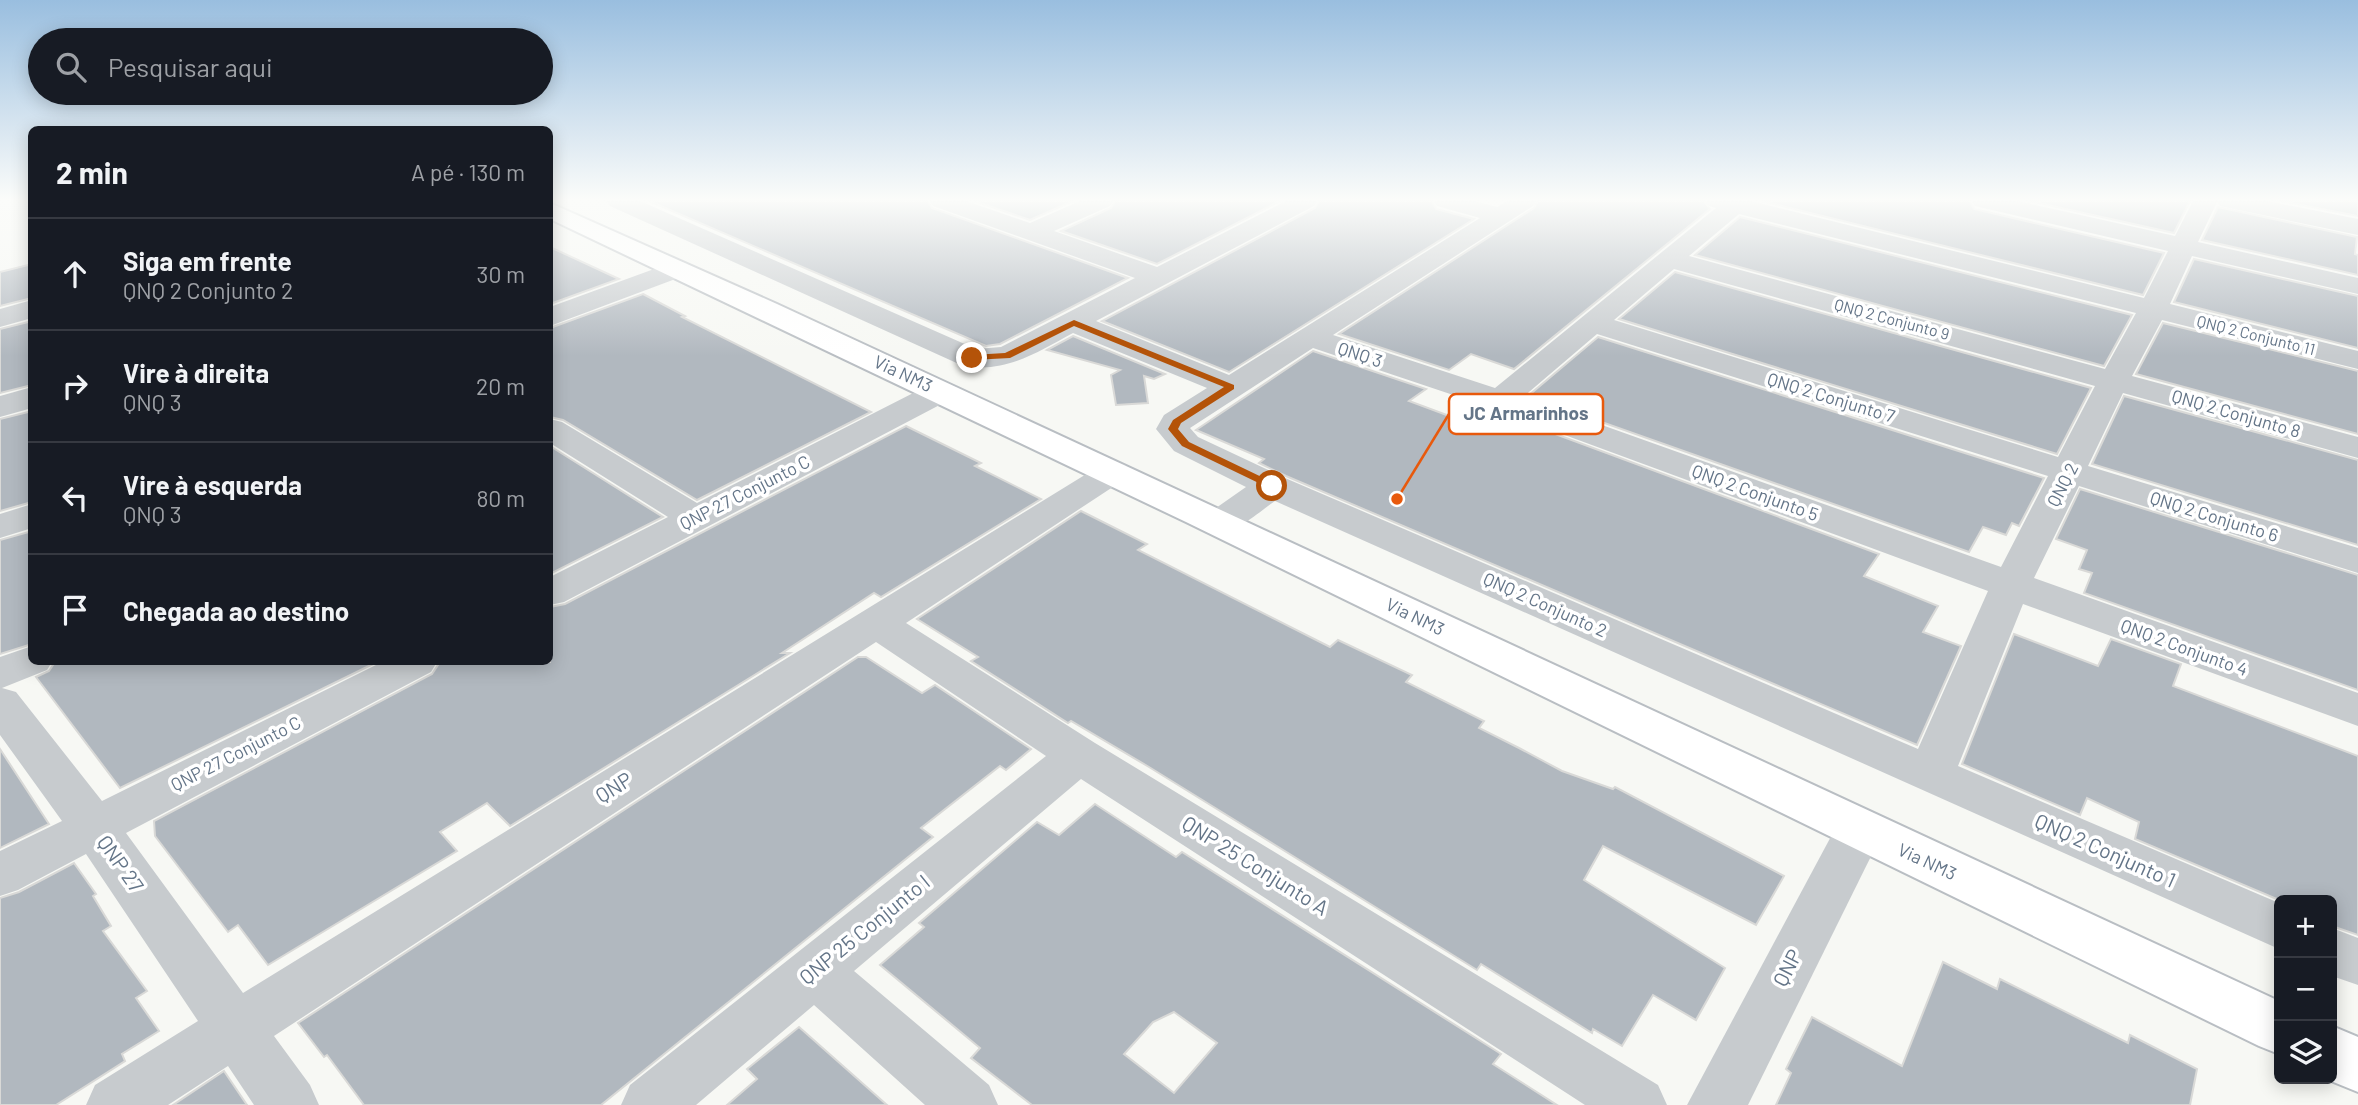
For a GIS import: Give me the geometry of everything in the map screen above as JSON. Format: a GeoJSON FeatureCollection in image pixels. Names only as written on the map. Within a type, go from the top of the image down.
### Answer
{"type":"FeatureCollection","features":[{"type":"Feature","properties":{"kind":"main road","name":"Via NM3"},"geometry":{"type":"LineString","coordinates":[[641,253],[1113,472],[2274,1026]]}},
{"type":"Feature","properties":{"kind":"main road"},"geometry":{"type":"LineString","coordinates":[[2337,1055],[2358,1065]]}},
{"type":"Feature","properties":{"kind":"street"},"geometry":{"type":"LineString","coordinates":[[737,253],[972,358],[1007,356],[1209,253]]}},
{"type":"Feature","properties":{"kind":"street"},"geometry":{"type":"LineString","coordinates":[[1089,253],[1161,278]]}},
{"type":"Feature","properties":{"kind":"street"},"geometry":{"type":"LineString","coordinates":[[1074,323],[1231,387],[1442,253]]}},
{"type":"Feature","properties":{"kind":"street"},"geometry":{"type":"LineString","coordinates":[[1500,400],[1677,253]]}},
{"type":"Feature","properties":{"kind":"street","name":"QNQ 2 Conjunto 11"},"geometry":{"type":"LineString","coordinates":[[1931,253],[2358,360]]}},
{"type":"Feature","properties":{"kind":"street","name":"QNQ 2"},"geometry":{"type":"LineString","coordinates":[[1931,774],[2011,585],[2181,253]]}},
{"type":"Feature","properties":{"kind":"street"},"geometry":{"type":"LineString","coordinates":[[2213,253],[2358,286]]}},
{"type":"Feature","properties":{"kind":"street","name":"QNQ 2 Conjunto 9"},"geometry":{"type":"LineString","coordinates":[[1670,259],[2114,380]]}},
{"type":"Feature","properties":{"kind":"street"},"geometry":{"type":"LineString","coordinates":[[553,316],[676,269]]}},
{"type":"Feature","properties":{"kind":"street"},"geometry":{"type":"LineString","coordinates":[[0,318],[28,310]]}},
{"type":"Feature","properties":{"kind":"street","name":"QNQ 2 Conjunto 7"},"geometry":{"type":"LineString","coordinates":[[1592,324],[2070,472]]}},
{"type":"Feature","properties":{"kind":"street","name":"QNQ 3"},"geometry":{"type":"LineString","coordinates":[[1308,337],[1500,400]]}},
{"type":"Feature","properties":{"kind":"street","name":"QNQ 2 Conjunto 8"},"geometry":{"type":"LineString","coordinates":[[2114,380],[2358,448]]}},
{"type":"Feature","properties":{"kind":"street","name":"QNQ 2 Conjunto 2"},"geometry":{"type":"LineString","coordinates":[[1231,387],[1176,422],[1173,429],[1186,444],[1272,486],[1931,774]]}},
{"type":"Feature","properties":{"kind":"street","name":"QNP 27 Conjunto C"},"geometry":{"type":"LineString","coordinates":[[553,591],[940,392]]}},
{"type":"Feature","properties":{"kind":"street"},"geometry":{"type":"LineString","coordinates":[[0,407],[28,398]]}},
{"type":"Feature","properties":{"kind":"street","name":"QNQ 2 Conjunto 5"},"geometry":{"type":"LineString","coordinates":[[1500,400],[2011,585]]}},
{"type":"Feature","properties":{"kind":"street"},"geometry":{"type":"LineString","coordinates":[[553,431],[696,518]]}},
{"type":"Feature","properties":{"kind":"street","name":"QNP"},"geometry":{"type":"LineString","coordinates":[[116,1105],[1113,472]]}},
{"type":"Feature","properties":{"kind":"street","name":"QNQ 2 Conjunto 6"},"geometry":{"type":"LineString","coordinates":[[2070,472],[2358,561]]}},
{"type":"Feature","properties":{"kind":"street"},"geometry":{"type":"LineString","coordinates":[[1219,523],[1272,486]]}},
{"type":"Feature","properties":{"kind":"street"},"geometry":{"type":"LineString","coordinates":[[0,527],[28,516]]}},
{"type":"Feature","properties":{"kind":"street","name":"QNQ 2 Conjunto 4"},"geometry":{"type":"LineString","coordinates":[[2011,585],[2358,710]]}},
{"type":"Feature","properties":{"kind":"street","name":"QNP 25 Conjunto A"},"geometry":{"type":"LineString","coordinates":[[876,622],[1079,755],[1637,1105]]}},
{"type":"Feature","properties":{"kind":"street"},"geometry":{"type":"LineString","coordinates":[[0,674],[28,662]]}},
{"type":"Feature","properties":{"kind":"street","name":"QNP 27 Conjunto C"},"geometry":{"type":"LineString","coordinates":[[0,875],[410,665]]}},
{"type":"Feature","properties":{"kind":"street","name":"QNP 27"},"geometry":{"type":"LineString","coordinates":[[0,703],[94,827],[289,1105]]}},
{"type":"Feature","properties":{"kind":"street","name":"QNP 25 Conjunto I"},"geometry":{"type":"LineString","coordinates":[[651,1105],[1079,755]]}},
{"type":"Feature","properties":{"kind":"street","name":"QNQ 2 Conjunto 1"},"geometry":{"type":"LineString","coordinates":[[1931,774],[2274,925]]}},
{"type":"Feature","properties":{"kind":"street","name":"QNP"},"geometry":{"type":"LineString","coordinates":[[1717,1105],[1859,830]]}},
{"type":"Feature","properties":{"kind":"street"},"geometry":{"type":"LineString","coordinates":[[2337,953],[2358,962]]}},
{"type":"Feature","properties":{"kind":"street"},"geometry":{"type":"LineString","coordinates":[[815,971],[968,1105]]}},
{"type":"Feature","properties":{"kind":"building"},"geometry":{"type":"Polygon","coordinates":[[[553,253],[562,253],[619,279],[553,303],[553,253]]]}},
{"type":"Feature","properties":{"kind":"building"},"geometry":{"type":"Polygon","coordinates":[[[769,253],[1057,253],[1128,278],[1000,344],[986,346],[769,253]]]}},
{"type":"Feature","properties":{"kind":"building"},"geometry":{"type":"Polygon","coordinates":[[[1124,253],[1179,253],[1157,264],[1124,253]]]}},
{"type":"Feature","properties":{"kind":"building"},"geometry":{"type":"Polygon","coordinates":[[[1231,253],[1420,253],[1229,372],[1102,321],[1231,253]]]}},
{"type":"Feature","properties":{"kind":"building"},"geometry":{"type":"Polygon","coordinates":[[[1465,253],[1657,253],[1514,369],[1471,354],[1449,370],[1339,334],[1465,253]]]}},
{"type":"Feature","properties":{"kind":"building"},"geometry":{"type":"Polygon","coordinates":[[[1698,253],[1882,253],[2132,315],[2104,366],[1695,255],[1698,253]]]}},
{"type":"Feature","properties":{"kind":"building"},"geometry":{"type":"Polygon","coordinates":[[[1971,253],[2164,253],[2143,295],[1971,253]]]}},
{"type":"Feature","properties":{"kind":"building"},"geometry":{"type":"Polygon","coordinates":[[[2258,253],[2355,253],[2358,255],[2358,275],[2258,253]]]}},
{"type":"Feature","properties":{"kind":"building"},"geometry":{"type":"Polygon","coordinates":[[[2194,259],[2358,296],[2358,348],[2174,302],[2194,259]]]}},
{"type":"Feature","properties":{"kind":"building"},"geometry":{"type":"Polygon","coordinates":[[[28,265],[28,299],[0,306],[0,272],[28,265]]]}},
{"type":"Feature","properties":{"kind":"building"},"geometry":{"type":"Polygon","coordinates":[[[1675,272],[2091,388],[2057,454],[1619,319],[1675,272]]]}},
{"type":"Feature","properties":{"kind":"building"},"geometry":{"type":"Polygon","coordinates":[[[643,294],[685,316],[682,317],[871,412],[697,500],[563,420],[553,418],[553,327],[643,294]]]}},
{"type":"Feature","properties":{"kind":"building"},"geometry":{"type":"Polygon","coordinates":[[[28,322],[28,386],[0,393],[0,329],[28,322]]]}},
{"type":"Feature","properties":{"kind":"building"},"geometry":{"type":"Polygon","coordinates":[[[2163,323],[2358,371],[2358,434],[2136,374],[2163,323]]]}},
{"type":"Feature","properties":{"kind":"building"},"geometry":{"type":"Polygon","coordinates":[[[1073,336],[1165,374],[1154,379],[1144,376],[1148,403],[1116,405],[1111,375],[1120,370],[1047,350],[1073,336]]]}},
{"type":"Feature","properties":{"kind":"building"},"geometry":{"type":"Polygon","coordinates":[[[1598,337],[2044,478],[2019,526],[2012,523],[2006,535],[1983,527],[1969,552],[1528,396],[1598,337]]]}},
{"type":"Feature","properties":{"kind":"building"},"geometry":{"type":"Polygon","coordinates":[[[1313,351],[1426,389],[1409,401],[1487,430],[1504,415],[1879,554],[1864,576],[1938,606],[1923,632],[1961,646],[1917,745],[1286,476],[1259,463],[1264,459],[1196,430],[1313,351]]]}},
{"type":"Feature","properties":{"kind":"building"},"geometry":{"type":"Polygon","coordinates":[[[2124,396],[2358,460],[2358,545],[2092,464],[2124,396]]]}},
{"type":"Feature","properties":{"kind":"building"},"geometry":{"type":"Polygon","coordinates":[[[28,412],[28,503],[0,511],[0,419],[28,412]]]}},
{"type":"Feature","properties":{"kind":"building"},"geometry":{"type":"Polygon","coordinates":[[[906,426],[981,463],[975,466],[1041,499],[881,597],[874,593],[782,653],[790,653],[510,826],[487,803],[440,832],[457,851],[268,965],[238,925],[228,932],[155,836],[154,821],[432,674],[438,665],[553,665],[553,606],[565,604],[906,426]]]}},
{"type":"Feature","properties":{"kind":"building"},"geometry":{"type":"Polygon","coordinates":[[[553,448],[663,517],[553,572],[553,448]]]}},
{"type":"Feature","properties":{"kind":"building"},"geometry":{"type":"Polygon","coordinates":[[[2080,489],[2358,575],[2358,690],[2084,593],[2092,573],[2079,569],[2087,550],[2056,539],[2080,489]]]}},
{"type":"Feature","properties":{"kind":"building"},"geometry":{"type":"Polygon","coordinates":[[[1081,511],[1147,544],[1138,550],[1330,647],[1338,640],[1412,675],[1406,682],[1484,721],[1479,728],[1562,771],[1613,789],[1615,787],[1784,876],[1756,925],[1603,846],[1584,880],[1725,968],[1696,1020],[1653,995],[1622,1046],[1593,1029],[1592,1033],[1481,964],[1477,970],[1149,767],[1071,721],[1068,723],[971,661],[978,657],[917,619],[1081,511]]]}},
{"type":"Feature","properties":{"kind":"building"},"geometry":{"type":"Polygon","coordinates":[[[28,532],[28,645],[0,654],[0,540],[28,532]]]}},
{"type":"Feature","properties":{"kind":"building"},"geometry":{"type":"Polygon","coordinates":[[[2014,634],[2098,666],[2111,639],[2181,664],[2173,686],[2358,756],[2358,935],[2337,928],[2337,895],[2274,895],[2274,898],[2135,839],[2139,822],[2087,798],[2080,815],[1962,764],[2014,634]]]}},
{"type":"Feature","properties":{"kind":"building"},"geometry":{"type":"Polygon","coordinates":[[[858,657],[866,657],[922,693],[935,685],[1031,749],[1006,770],[1000,766],[921,828],[933,837],[601,1105],[364,1105],[327,1055],[324,1057],[298,1023],[858,657]]]}},
{"type":"Feature","properties":{"kind":"building"},"geometry":{"type":"Polygon","coordinates":[[[53,665],[371,665],[120,788],[36,677],[49,671],[53,665]]]}},
{"type":"Feature","properties":{"kind":"building"},"geometry":{"type":"Polygon","coordinates":[[[0,749],[49,824],[0,848],[0,749]]]}},
{"type":"Feature","properties":{"kind":"building"},"geometry":{"type":"Polygon","coordinates":[[[1095,804],[1176,857],[1182,852],[1498,1052],[1501,1054],[1493,1064],[1557,1105],[1032,1105],[971,1058],[980,1048],[880,965],[924,927],[919,923],[1037,822],[1059,835],[1095,804]],[[1174,1012],[1153,1022],[1124,1054],[1174,1093],[1217,1043],[1174,1012]]]}},
{"type":"Feature","properties":{"kind":"building"},"geometry":{"type":"Polygon","coordinates":[[[74,863],[96,894],[93,896],[111,926],[103,931],[147,991],[136,998],[159,1031],[122,1054],[125,1061],[56,1105],[0,1105],[0,898],[19,892],[74,863]]]}},
{"type":"Feature","properties":{"kind":"building"},"geometry":{"type":"Polygon","coordinates":[[[1943,962],[1997,989],[2000,979],[2128,1043],[2130,1035],[2197,1069],[2190,1105],[1776,1105],[1791,1073],[1786,1069],[1812,1017],[1902,1066],[1943,962]]]}},
{"type":"Feature","properties":{"kind":"building"},"geometry":{"type":"Polygon","coordinates":[[[799,1027],[887,1105],[727,1105],[757,1079],[747,1069],[799,1027]]]}},
{"type":"Feature","properties":{"kind":"building"},"geometry":{"type":"Polygon","coordinates":[[[224,1071],[247,1105],[173,1105],[224,1071]]]}},
{"type":"Feature","properties":{"kind":"place","name":"JC Armarinhos"},"geometry":{"type":"Point","coordinates":[1397,499]}},
{"type":"Feature","properties":{"kind":"route"},"geometry":{"type":"LineString","coordinates":[[972,358],[1007,356],[1074,323],[1231,387],[1176,422],[1173,429],[1186,444],[1272,486]]}}]}
